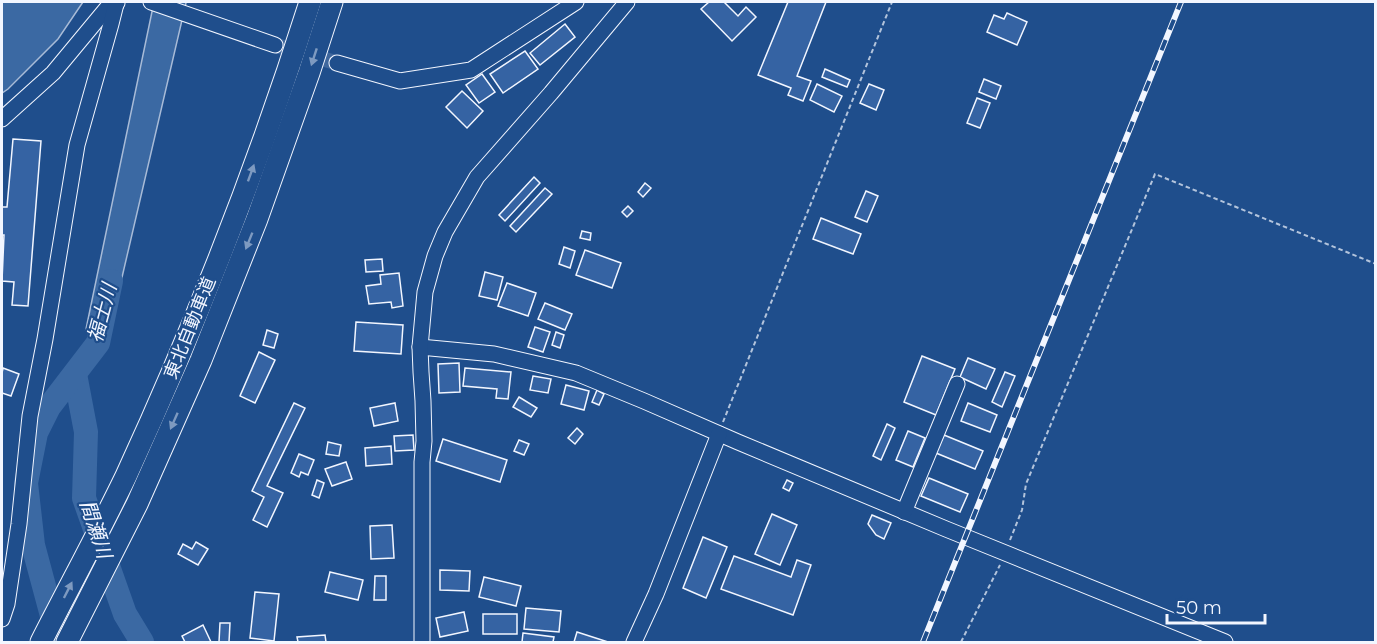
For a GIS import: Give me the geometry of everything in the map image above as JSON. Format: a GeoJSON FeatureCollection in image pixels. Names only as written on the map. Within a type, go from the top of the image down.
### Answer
{"type":"FeatureCollection","features":[{"type":"Feature","properties":{"kind":"highway","name":"東北自動車道"},"geometry":{"type":"LineString","coordinates":[[41,642],[124,479],[180,355],[237,211],[289,68],[310,2]]}},
{"type":"Feature","properties":{"kind":"highway","name":"東北自動車道"},"geometry":{"type":"LineString","coordinates":[[67,642],[137,504],[201,360],[257,219],[332,2]]}},
{"type":"Feature","properties":{"kind":"street"},"geometry":{"type":"LineString","coordinates":[[151,2],[275,45]]}},
{"type":"Feature","properties":{"kind":"street"},"geometry":{"type":"LineString","coordinates":[[338,63],[400,81],[471,70],[576,2]]}},
{"type":"Feature","properties":{"kind":"street"},"geometry":{"type":"LineString","coordinates":[[422,642],[424,441],[420,347],[425,292],[435,256],[445,232],[477,177],[627,2]]}},
{"type":"Feature","properties":{"kind":"street"},"geometry":{"type":"LineString","coordinates":[[2,119],[53,73],[107,8],[118,3]]}},
{"type":"Feature","properties":{"kind":"street"},"geometry":{"type":"LineString","coordinates":[[2,619],[7,604],[19,524],[30,416],[45,339],[76,145],[118,3]]}},
{"type":"Feature","properties":{"kind":"street"},"geometry":{"type":"LineString","coordinates":[[420,347],[494,354],[576,374],[904,512],[1225,642]]}},
{"type":"Feature","properties":{"kind":"street"},"geometry":{"type":"LineString","coordinates":[[904,512],[957,384]]}},
{"type":"Feature","properties":{"kind":"street"},"geometry":{"type":"LineString","coordinates":[[634,642],[656,594],[719,434]]}},
{"type":"Feature","properties":{"kind":"path"},"geometry":{"type":"LineString","coordinates":[[719,434],[892,2]]}},
{"type":"Feature","properties":{"kind":"path"},"geometry":{"type":"LineString","coordinates":[[961,642],[998,572],[1022,510],[1026,484],[1155,174],[1376,264]]}},
{"type":"Feature","properties":{"kind":"water"},"geometry":{"type":"Polygon","coordinates":[[[2,2],[83,2],[58,39],[2,93],[2,2]]]}},
{"type":"Feature","properties":{"kind":"water"},"geometry":{"type":"Polygon","coordinates":[[[154,2],[186,3],[116,303],[86,329],[154,2]]]}},
{"type":"Feature","properties":{"kind":"building"},"geometry":{"type":"Polygon","coordinates":[[[709,2],[724,2],[738,16],[746,7],[756,17],[732,41],[701,9],[709,2]]]}},
{"type":"Feature","properties":{"kind":"building"},"geometry":{"type":"Polygon","coordinates":[[[788,2],[826,2],[797,76],[811,81],[803,101],[788,95],[791,88],[758,75],[788,2]]]}},
{"type":"Feature","properties":{"kind":"building"},"geometry":{"type":"Polygon","coordinates":[[[1007,13],[1027,22],[1017,45],[987,32],[994,15],[1004,19],[1007,13]]]}},
{"type":"Feature","properties":{"kind":"building"},"geometry":{"type":"Polygon","coordinates":[[[565,24],[575,37],[540,65],[530,53],[565,24]]]}},
{"type":"Feature","properties":{"kind":"building"},"geometry":{"type":"Polygon","coordinates":[[[525,51],[538,69],[503,93],[490,74],[525,51]]]}},
{"type":"Feature","properties":{"kind":"building"},"geometry":{"type":"Polygon","coordinates":[[[825,69],[850,80],[847,87],[822,77],[825,69]]]}},
{"type":"Feature","properties":{"kind":"building"},"geometry":{"type":"Polygon","coordinates":[[[482,74],[495,92],[479,103],[466,85],[482,74]]]}},
{"type":"Feature","properties":{"kind":"building"},"geometry":{"type":"Polygon","coordinates":[[[984,79],[1001,86],[996,99],[979,92],[984,79]]]}},
{"type":"Feature","properties":{"kind":"building"},"geometry":{"type":"Polygon","coordinates":[[[817,84],[842,96],[834,112],[810,100],[817,84]]]}},
{"type":"Feature","properties":{"kind":"building"},"geometry":{"type":"Polygon","coordinates":[[[869,84],[884,90],[876,110],[860,103],[869,84]]]}},
{"type":"Feature","properties":{"kind":"building"},"geometry":{"type":"Polygon","coordinates":[[[462,91],[483,111],[467,128],[446,107],[462,91]]]}},
{"type":"Feature","properties":{"kind":"building"},"geometry":{"type":"Polygon","coordinates":[[[977,98],[990,103],[980,128],[967,123],[977,98]]]}},
{"type":"Feature","properties":{"kind":"building"},"geometry":{"type":"Polygon","coordinates":[[[13,139],[41,141],[28,306],[12,305],[14,282],[2,281],[4,235],[2,235],[2,207],[7,207],[13,139]]]}},
{"type":"Feature","properties":{"kind":"building"},"geometry":{"type":"Polygon","coordinates":[[[534,177],[540,183],[505,221],[499,215],[534,177]]]}},
{"type":"Feature","properties":{"kind":"building"},"geometry":{"type":"Polygon","coordinates":[[[645,183],[651,188],[643,197],[638,192],[645,183]]]}},
{"type":"Feature","properties":{"kind":"building"},"geometry":{"type":"Polygon","coordinates":[[[545,188],[552,194],[516,232],[510,226],[545,188]]]}},
{"type":"Feature","properties":{"kind":"building"},"geometry":{"type":"Polygon","coordinates":[[[866,191],[878,196],[867,222],[855,217],[866,191]]]}},
{"type":"Feature","properties":{"kind":"building"},"geometry":{"type":"Polygon","coordinates":[[[628,206],[633,211],[627,217],[622,212],[628,206]]]}},
{"type":"Feature","properties":{"kind":"building"},"geometry":{"type":"Polygon","coordinates":[[[821,218],[861,234],[853,254],[813,239],[821,218]]]}},
{"type":"Feature","properties":{"kind":"building"},"geometry":{"type":"Polygon","coordinates":[[[582,231],[591,233],[590,240],[580,238],[582,231]]]}},
{"type":"Feature","properties":{"kind":"building"},"geometry":{"type":"Polygon","coordinates":[[[564,247],[575,251],[570,268],[559,264],[564,247]]]}},
{"type":"Feature","properties":{"kind":"building"},"geometry":{"type":"Polygon","coordinates":[[[585,250],[621,263],[612,288],[576,275],[585,250]]]}},
{"type":"Feature","properties":{"kind":"building"},"geometry":{"type":"Polygon","coordinates":[[[382,259],[383,271],[366,272],[365,260],[382,259]]]}},
{"type":"Feature","properties":{"kind":"building"},"geometry":{"type":"Polygon","coordinates":[[[485,272],[503,277],[497,300],[479,296],[485,272]]]}},
{"type":"Feature","properties":{"kind":"building"},"geometry":{"type":"Polygon","coordinates":[[[399,273],[403,306],[392,308],[391,302],[369,304],[366,286],[381,284],[380,275],[399,273]]]}},
{"type":"Feature","properties":{"kind":"building"},"geometry":{"type":"Polygon","coordinates":[[[507,283],[536,293],[528,316],[498,306],[507,283]]]}},
{"type":"Feature","properties":{"kind":"building"},"geometry":{"type":"Polygon","coordinates":[[[545,303],[572,314],[565,330],[538,319],[545,303]]]}},
{"type":"Feature","properties":{"kind":"building"},"geometry":{"type":"Polygon","coordinates":[[[356,322],[403,325],[401,354],[354,351],[356,322]]]}},
{"type":"Feature","properties":{"kind":"building"},"geometry":{"type":"Polygon","coordinates":[[[535,327],[550,332],[543,352],[528,347],[535,327]]]}},
{"type":"Feature","properties":{"kind":"building"},"geometry":{"type":"Polygon","coordinates":[[[267,330],[278,334],[274,348],[263,345],[267,330]]]}},
{"type":"Feature","properties":{"kind":"building"},"geometry":{"type":"Polygon","coordinates":[[[556,332],[564,335],[560,348],[552,345],[556,332]]]}},
{"type":"Feature","properties":{"kind":"building"},"geometry":{"type":"Polygon","coordinates":[[[259,352],[275,360],[255,403],[240,396],[259,352]]]}},
{"type":"Feature","properties":{"kind":"building"},"geometry":{"type":"Polygon","coordinates":[[[922,356],[955,369],[936,415],[904,402],[922,356]]]}},
{"type":"Feature","properties":{"kind":"building"},"geometry":{"type":"Polygon","coordinates":[[[968,358],[995,369],[986,389],[960,377],[968,358]]]}},
{"type":"Feature","properties":{"kind":"building"},"geometry":{"type":"Polygon","coordinates":[[[459,363],[460,392],[439,393],[438,364],[459,363]]]}},
{"type":"Feature","properties":{"kind":"building"},"geometry":{"type":"Polygon","coordinates":[[[3,368],[19,374],[11,396],[2,393],[3,368]]]}},
{"type":"Feature","properties":{"kind":"building"},"geometry":{"type":"Polygon","coordinates":[[[465,368],[511,372],[508,399],[496,398],[497,389],[463,386],[465,368]]]}},
{"type":"Feature","properties":{"kind":"building"},"geometry":{"type":"Polygon","coordinates":[[[1005,372],[1015,376],[1002,407],[992,402],[1005,372]]]}},
{"type":"Feature","properties":{"kind":"building"},"geometry":{"type":"Polygon","coordinates":[[[533,376],[551,379],[548,393],[530,390],[533,376]]]}},
{"type":"Feature","properties":{"kind":"building"},"geometry":{"type":"Polygon","coordinates":[[[566,385],[589,391],[584,410],[561,404],[566,385]]]}},
{"type":"Feature","properties":{"kind":"building"},"geometry":{"type":"Polygon","coordinates":[[[597,390],[604,394],[599,405],[592,402],[597,390]]]}},
{"type":"Feature","properties":{"kind":"building"},"geometry":{"type":"Polygon","coordinates":[[[519,397],[537,408],[531,417],[513,407],[519,397]]]}},
{"type":"Feature","properties":{"kind":"building"},"geometry":{"type":"Polygon","coordinates":[[[294,403],[305,408],[267,486],[283,493],[267,527],[253,520],[264,497],[252,491],[294,403]]]}},
{"type":"Feature","properties":{"kind":"building"},"geometry":{"type":"Polygon","coordinates":[[[395,403],[398,421],[374,426],[370,408],[395,403]]]}},
{"type":"Feature","properties":{"kind":"building"},"geometry":{"type":"Polygon","coordinates":[[[968,403],[997,415],[990,432],[961,421],[968,403]]]}},
{"type":"Feature","properties":{"kind":"building"},"geometry":{"type":"Polygon","coordinates":[[[887,424],[895,428],[881,460],[873,456],[887,424]]]}},
{"type":"Feature","properties":{"kind":"building"},"geometry":{"type":"Polygon","coordinates":[[[577,428],[583,434],[575,444],[568,438],[577,428]]]}},
{"type":"Feature","properties":{"kind":"building"},"geometry":{"type":"Polygon","coordinates":[[[908,431],[925,438],[913,467],[896,460],[908,431]]]}},
{"type":"Feature","properties":{"kind":"building"},"geometry":{"type":"Polygon","coordinates":[[[413,435],[414,450],[395,451],[394,436],[413,435]]]}},
{"type":"Feature","properties":{"kind":"building"},"geometry":{"type":"Polygon","coordinates":[[[944,435],[983,451],[975,469],[936,453],[944,435]]]}},
{"type":"Feature","properties":{"kind":"building"},"geometry":{"type":"Polygon","coordinates":[[[443,439],[507,460],[500,482],[436,461],[443,439]]]}},
{"type":"Feature","properties":{"kind":"building"},"geometry":{"type":"Polygon","coordinates":[[[519,440],[529,444],[524,455],[514,451],[519,440]]]}},
{"type":"Feature","properties":{"kind":"building"},"geometry":{"type":"Polygon","coordinates":[[[328,442],[341,445],[339,456],[326,454],[328,442]]]}},
{"type":"Feature","properties":{"kind":"building"},"geometry":{"type":"Polygon","coordinates":[[[391,446],[392,464],[366,466],[365,448],[391,446]]]}},
{"type":"Feature","properties":{"kind":"building"},"geometry":{"type":"Polygon","coordinates":[[[299,454],[314,460],[308,475],[301,472],[299,477],[291,473],[299,454]]]}},
{"type":"Feature","properties":{"kind":"building"},"geometry":{"type":"Polygon","coordinates":[[[346,462],[352,479],[332,486],[325,469],[346,462]]]}},
{"type":"Feature","properties":{"kind":"building"},"geometry":{"type":"Polygon","coordinates":[[[929,478],[968,494],[960,512],[921,496],[929,478]]]}},
{"type":"Feature","properties":{"kind":"building"},"geometry":{"type":"Polygon","coordinates":[[[317,480],[324,483],[319,498],[312,495],[317,480]]]}},
{"type":"Feature","properties":{"kind":"building"},"geometry":{"type":"Polygon","coordinates":[[[787,480],[793,483],[789,491],[783,488],[787,480]]]}},
{"type":"Feature","properties":{"kind":"building"},"geometry":{"type":"Polygon","coordinates":[[[772,514],[797,525],[780,565],[755,554],[772,514]]]}},
{"type":"Feature","properties":{"kind":"building"},"geometry":{"type":"Polygon","coordinates":[[[872,515],[891,523],[884,539],[876,535],[868,524],[872,515]]]}},
{"type":"Feature","properties":{"kind":"building"},"geometry":{"type":"Polygon","coordinates":[[[392,525],[394,558],[371,559],[370,526],[392,525]]]}},
{"type":"Feature","properties":{"kind":"building"},"geometry":{"type":"Polygon","coordinates":[[[703,537],[727,547],[706,598],[683,588],[703,537]]]}},
{"type":"Feature","properties":{"kind":"building"},"geometry":{"type":"Polygon","coordinates":[[[196,542],[208,549],[198,565],[178,554],[183,544],[192,549],[196,542]]]}},
{"type":"Feature","properties":{"kind":"building"},"geometry":{"type":"Polygon","coordinates":[[[734,556],[791,577],[797,560],[811,565],[793,615],[721,589],[734,556]]]}},
{"type":"Feature","properties":{"kind":"building"},"geometry":{"type":"Polygon","coordinates":[[[440,570],[470,571],[469,591],[440,590],[440,570]]]}},
{"type":"Feature","properties":{"kind":"building"},"geometry":{"type":"Polygon","coordinates":[[[330,572],[363,580],[358,600],[325,592],[330,572]]]}},
{"type":"Feature","properties":{"kind":"building"},"geometry":{"type":"Polygon","coordinates":[[[375,576],[386,576],[386,600],[374,600],[375,576]]]}},
{"type":"Feature","properties":{"kind":"building"},"geometry":{"type":"Polygon","coordinates":[[[484,577],[521,586],[516,606],[479,597],[484,577]]]}},
{"type":"Feature","properties":{"kind":"building"},"geometry":{"type":"Polygon","coordinates":[[[255,592],[279,594],[274,641],[250,638],[255,592]]]}},
{"type":"Feature","properties":{"kind":"building"},"geometry":{"type":"Polygon","coordinates":[[[526,608],[561,611],[559,632],[524,629],[526,608]]]}},
{"type":"Feature","properties":{"kind":"building"},"geometry":{"type":"Polygon","coordinates":[[[464,612],[468,631],[440,637],[436,618],[464,612]]]}},
{"type":"Feature","properties":{"kind":"building"},"geometry":{"type":"Polygon","coordinates":[[[483,614],[517,614],[517,634],[483,634],[483,614]]]}},
{"type":"Feature","properties":{"kind":"building"},"geometry":{"type":"Polygon","coordinates":[[[220,623],[230,623],[229,642],[219,642],[220,623]]]}},
{"type":"Feature","properties":{"kind":"building"},"geometry":{"type":"Polygon","coordinates":[[[203,625],[211,642],[185,642],[182,636],[203,625]]]}},
{"type":"Feature","properties":{"kind":"building"},"geometry":{"type":"Polygon","coordinates":[[[577,632],[608,642],[574,642],[577,632]]]}},
{"type":"Feature","properties":{"kind":"building"},"geometry":{"type":"Polygon","coordinates":[[[523,633],[554,637],[553,642],[522,642],[523,633]]]}},
{"type":"Feature","properties":{"kind":"building"},"geometry":{"type":"Polygon","coordinates":[[[325,635],[326,642],[298,642],[297,637],[325,635]]]}},
{"type":"Feature","properties":{"kind":"waterway","name":"福士川"},"geometry":{"type":"LineString","coordinates":[[59,642],[33,545],[26,483],[36,433],[49,407],[98,343],[111,281]]}},
{"type":"Feature","properties":{"kind":"waterway","name":"間瀬川"},"geometry":{"type":"LineString","coordinates":[[75,374],[86,432],[84,498],[125,614],[142,642]]}},
{"type":"Feature","properties":{"kind":"tunnel"},"geometry":{"type":"LineString","coordinates":[[275,45],[337,63]]}},
{"type":"Feature","properties":{"kind":"railway"},"geometry":{"type":"LineString","coordinates":[[923,642],[1181,2]]}}]}
